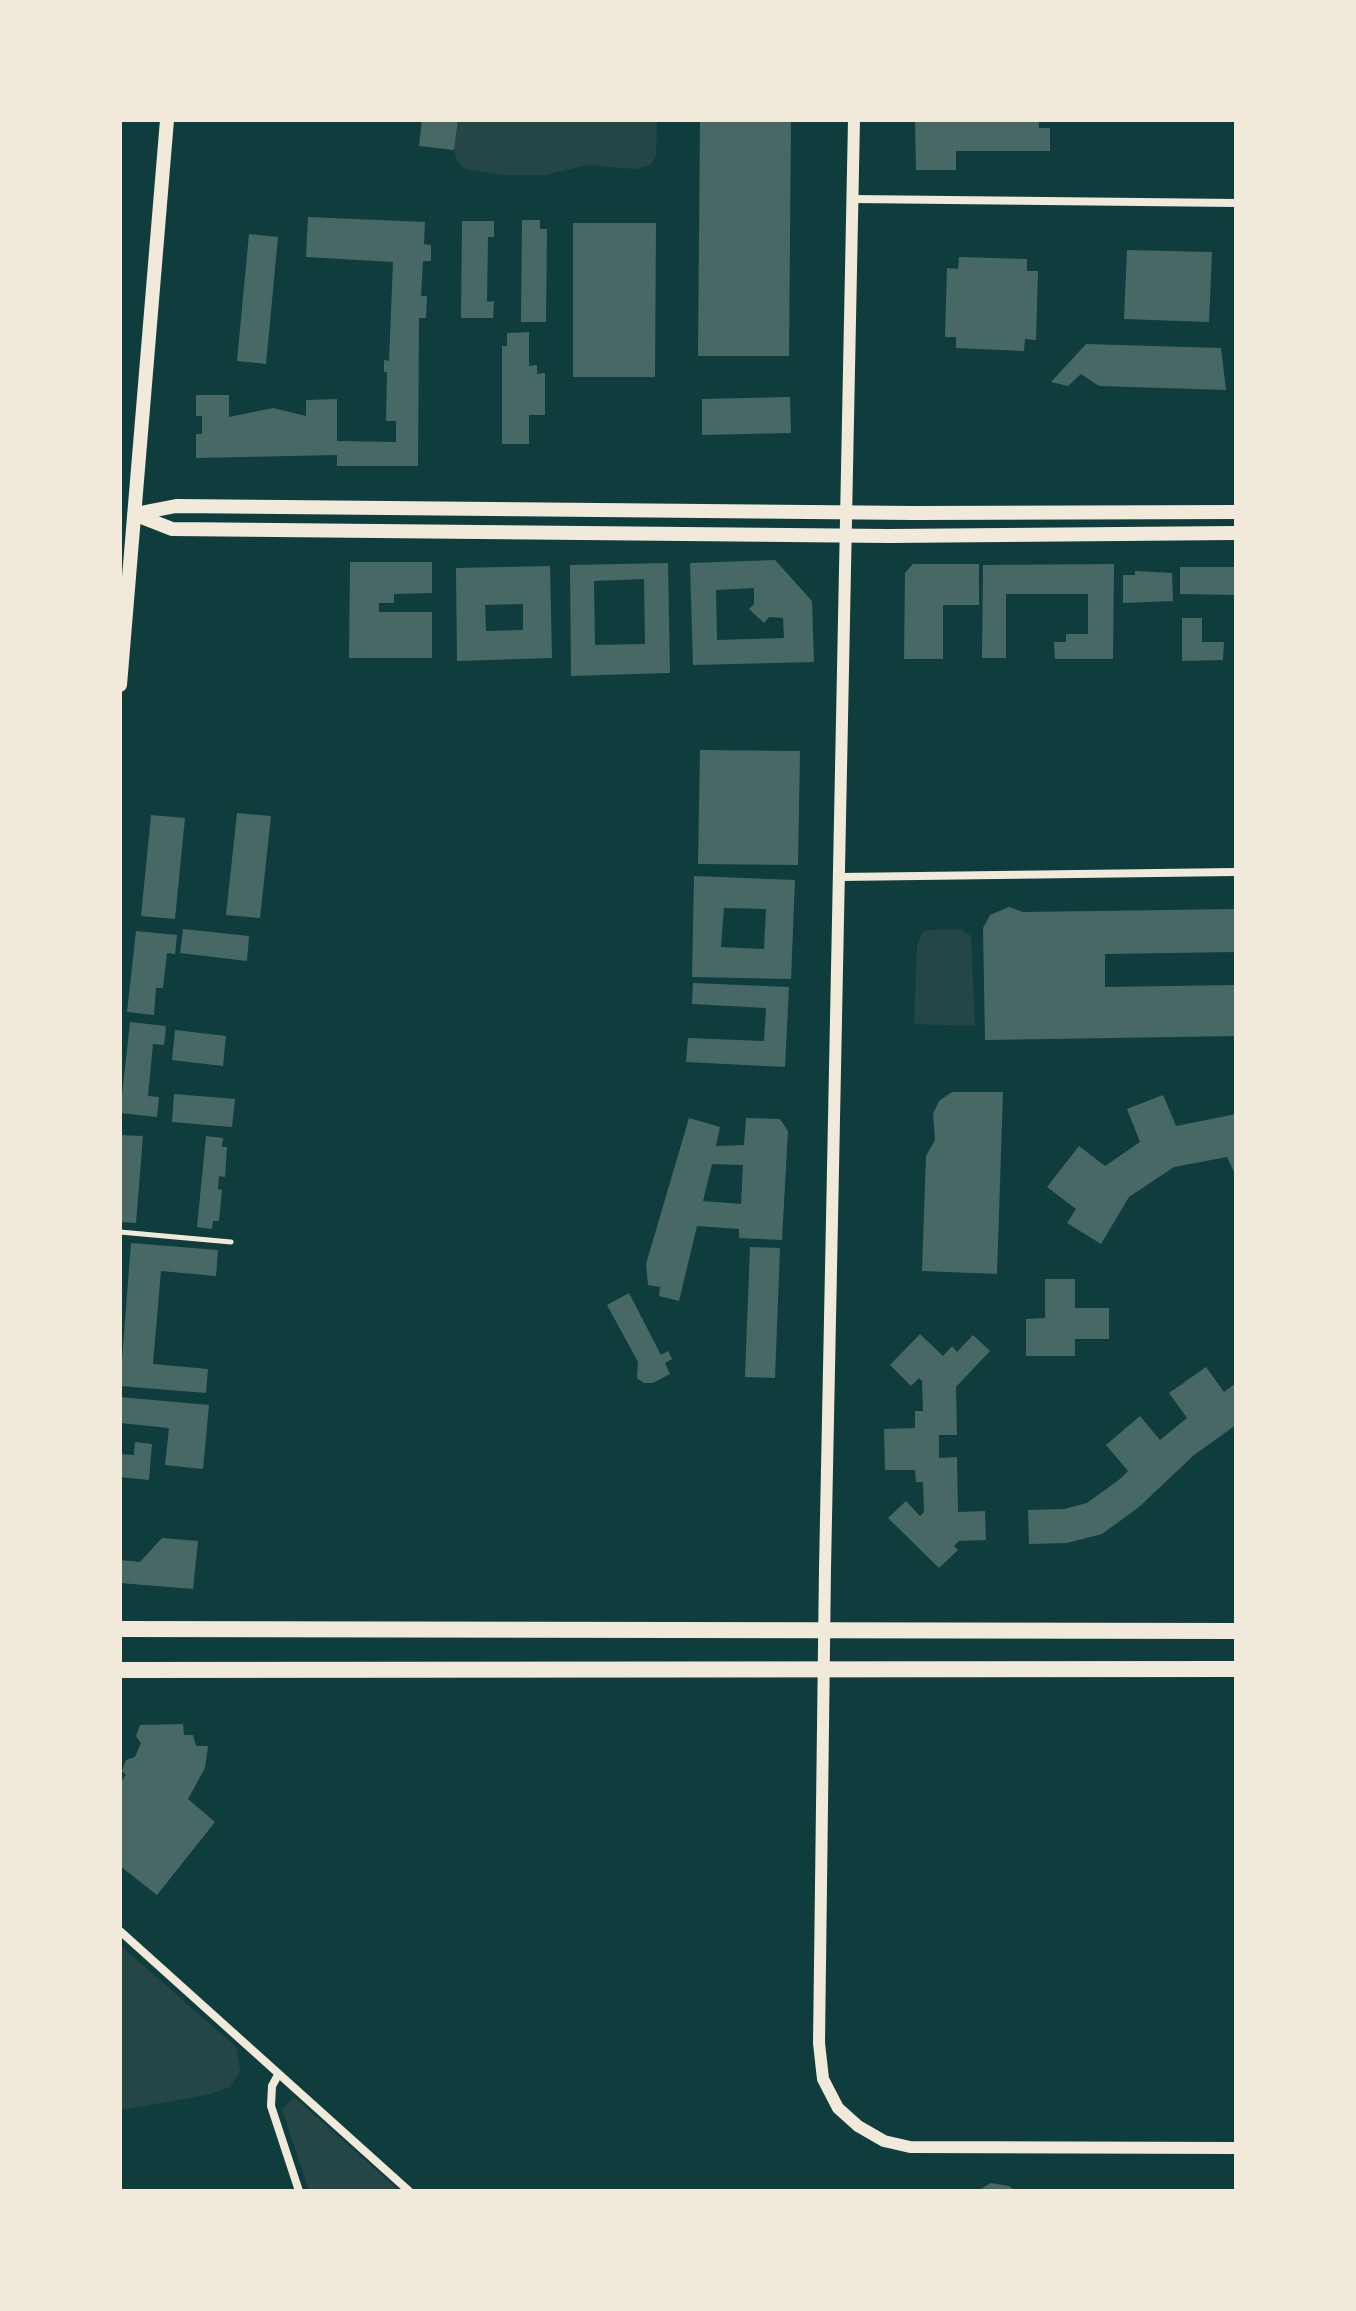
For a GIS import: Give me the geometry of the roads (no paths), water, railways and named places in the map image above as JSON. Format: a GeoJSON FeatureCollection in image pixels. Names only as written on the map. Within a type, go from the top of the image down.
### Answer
{"type":"FeatureCollection","features":[{"type":"Feature","properties":{"kind":"main road"},"geometry":{"type":"LineString","coordinates":[[120,685],[167,120]]}},
{"type":"Feature","properties":{"kind":"main road"},"geometry":{"type":"LineString","coordinates":[[134,514],[176,506],[849,513],[1236,512]]}},
{"type":"Feature","properties":{"kind":"main road"},"geometry":{"type":"LineString","coordinates":[[134,514],[172,529],[848,535],[1236,533]]}},
{"type":"Feature","properties":{"kind":"main road"},"geometry":{"type":"LineString","coordinates":[[120,1629],[1236,1631]]}},
{"type":"Feature","properties":{"kind":"main road"},"geometry":{"type":"LineString","coordinates":[[120,1670],[1236,1669]]}},
{"type":"Feature","properties":{"kind":"street"},"geometry":{"type":"LineString","coordinates":[[854,120],[819,2043],[823,2079],[838,2108],[858,2126],[884,2141],[910,2147],[1236,2148]]}},
{"type":"Feature","properties":{"kind":"street"},"geometry":{"type":"LineString","coordinates":[[853,199],[1236,203]]}},
{"type":"Feature","properties":{"kind":"street"},"geometry":{"type":"LineString","coordinates":[[840,877],[1236,872]]}},
{"type":"Feature","properties":{"kind":"street"},"geometry":{"type":"LineString","coordinates":[[120,1931],[409,2191]]}},
{"type":"Feature","properties":{"kind":"street"},"geometry":{"type":"LineString","coordinates":[[278,2075],[272,2086],[271,2106],[299,2191]]}},
{"type":"Feature","properties":{"kind":"lane"},"geometry":{"type":"LineString","coordinates":[[120,1232],[231,1242]]}}]}
